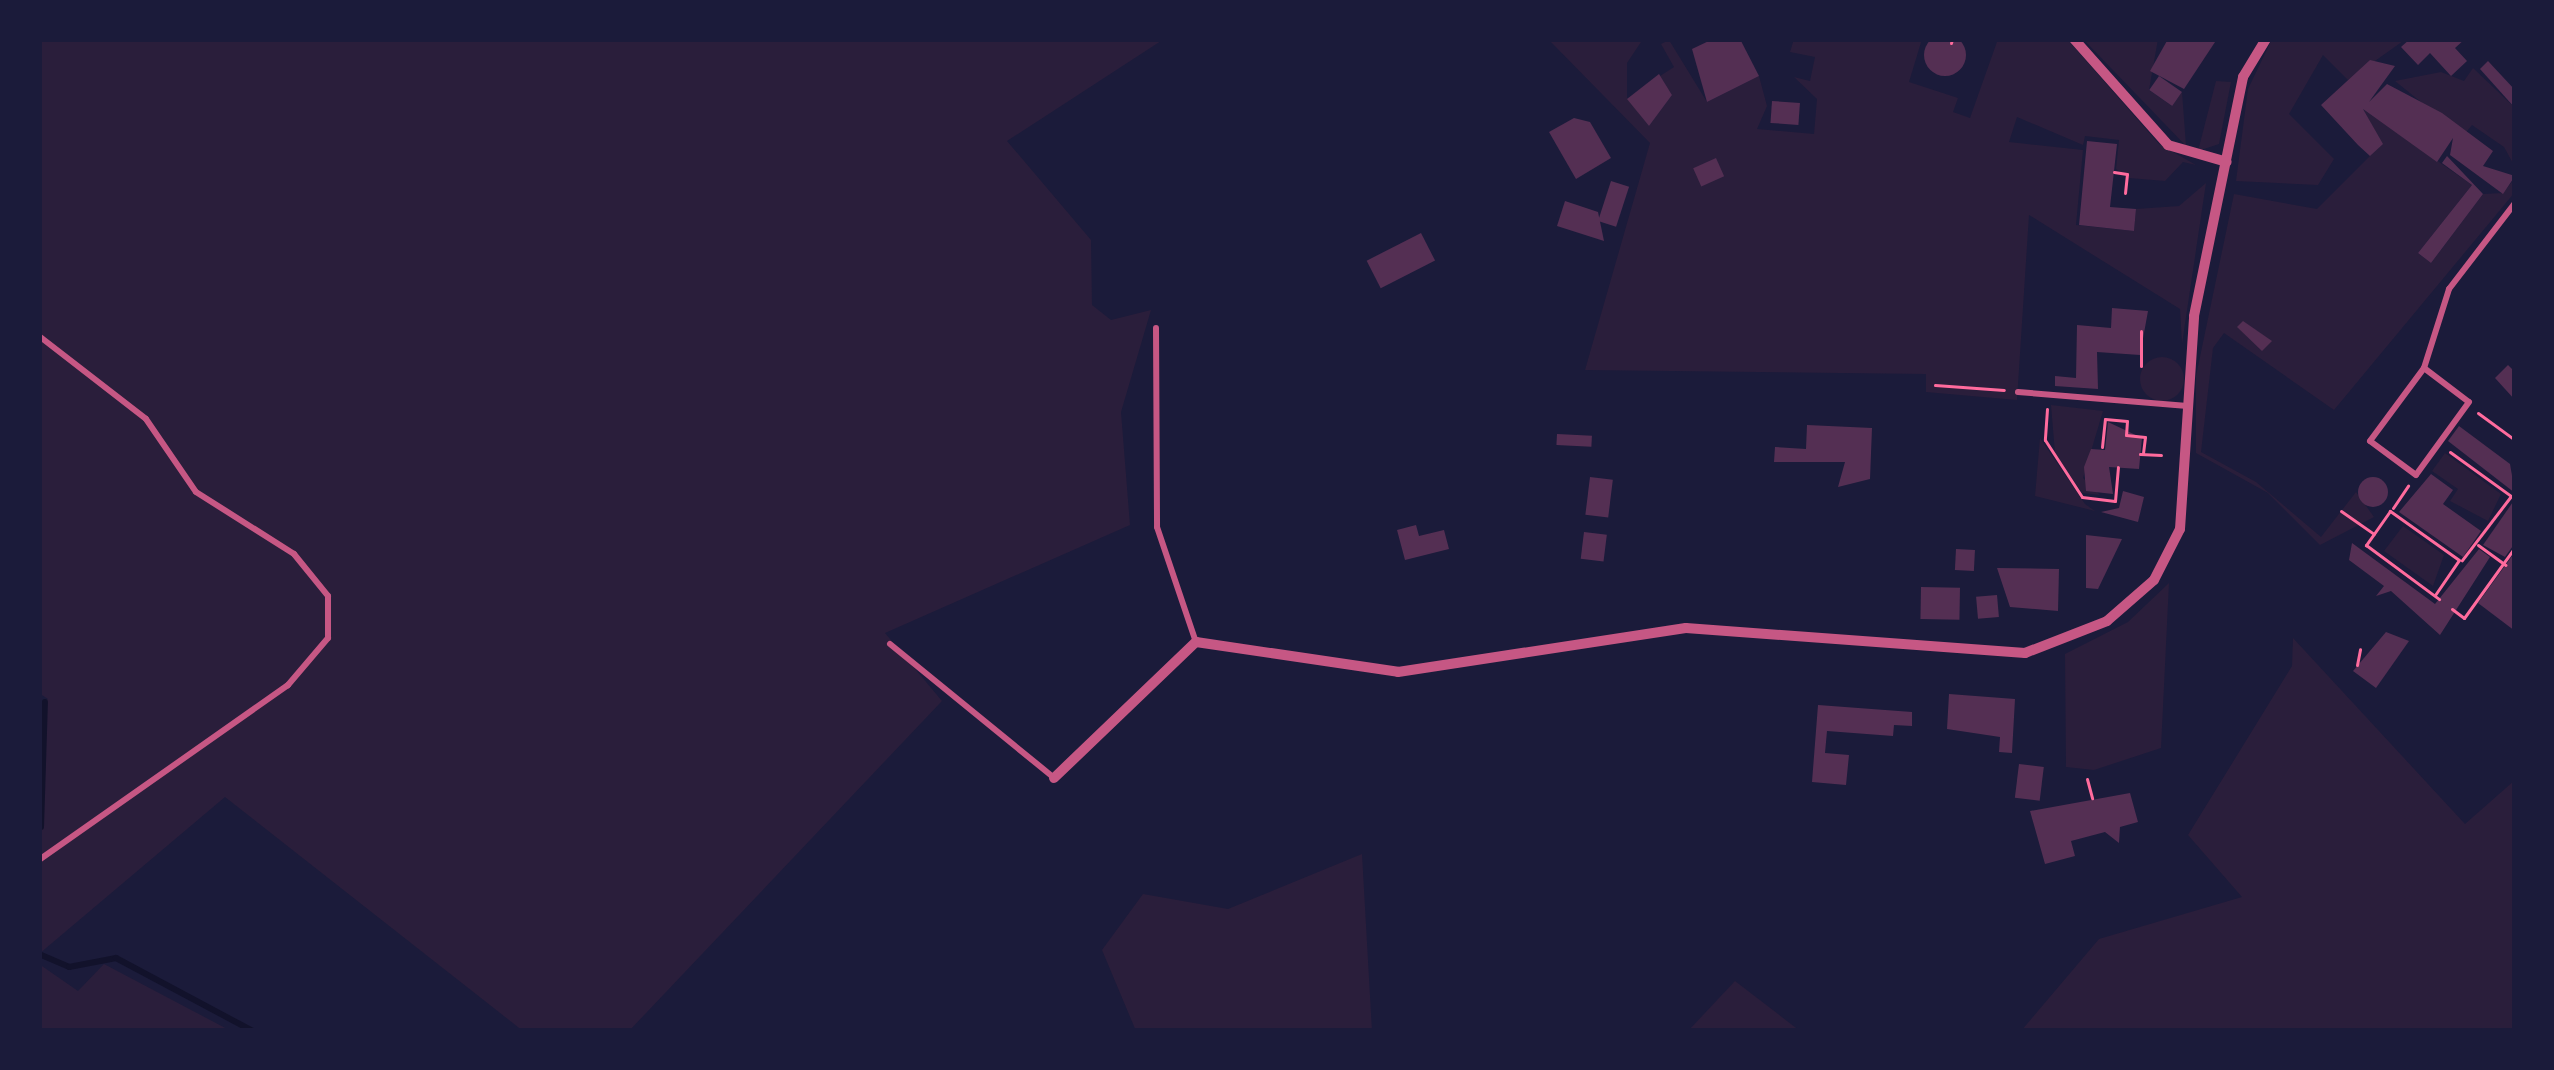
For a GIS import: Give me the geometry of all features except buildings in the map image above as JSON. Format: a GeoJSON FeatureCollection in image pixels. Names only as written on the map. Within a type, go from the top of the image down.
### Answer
{"type":"FeatureCollection","features":[{"type":"Feature","properties":{"kind":"street"},"geometry":{"type":"LineString","coordinates":[[2074,39],[2168,145],[2227,162]]}},
{"type":"Feature","properties":{"kind":"street"},"geometry":{"type":"LineString","coordinates":[[1054,778],[1196,642],[1398,672],[1686,628],[1846,647],[2052,648],[2121,611],[2169,557],[2191,406],[2194,316],[2229,187],[2227,162],[2242,77],[2266,39]]}},
{"type":"Feature","properties":{"kind":"lane"},"geometry":{"type":"LineString","coordinates":[[2423,368],[2467,405],[2416,475],[2370,441],[2423,368],[2449,289],[2515,203]]}},
{"type":"Feature","properties":{"kind":"lane"},"geometry":{"type":"LineString","coordinates":[[1156,328],[1157,526],[1196,642]]}},
{"type":"Feature","properties":{"kind":"lane"},"geometry":{"type":"LineString","coordinates":[[39,336],[146,419],[196,492],[294,554],[328,596],[328,638],[288,686],[39,860]]}},
{"type":"Feature","properties":{"kind":"lane"},"geometry":{"type":"LineString","coordinates":[[2018,392],[2191,406]]}},
{"type":"Feature","properties":{"kind":"lane"},"geometry":{"type":"LineString","coordinates":[[890,644],[1054,778]]}},
{"type":"Feature","properties":{"kind":"path"},"geometry":{"type":"LineString","coordinates":[[2114,172],[2126,174],[2125,193]]}},
{"type":"Feature","properties":{"kind":"path"},"geometry":{"type":"LineString","coordinates":[[2141,331],[2141,366]]}},
{"type":"Feature","properties":{"kind":"path"},"geometry":{"type":"LineString","coordinates":[[1935,385],[2018,392]]}},
{"type":"Feature","properties":{"kind":"path"},"geometry":{"type":"LineString","coordinates":[[2047,404],[2044,440],[2082,496],[2115,501],[2118,467]]}},
{"type":"Feature","properties":{"kind":"path"},"geometry":{"type":"LineString","coordinates":[[2467,405],[2515,440]]}},
{"type":"Feature","properties":{"kind":"path"},"geometry":{"type":"LineString","coordinates":[[2102,447],[2105,419],[2127,421],[2126,435],[2145,436],[2142,454],[2161,455]]}},
{"type":"Feature","properties":{"kind":"path"},"geometry":{"type":"LineString","coordinates":[[2416,475],[2365,549],[2437,597],[2459,560],[2477,544],[2511,496],[2439,443]]}},
{"type":"Feature","properties":{"kind":"path"},"geometry":{"type":"LineString","coordinates":[[2342,511],[2374,534]]}},
{"type":"Feature","properties":{"kind":"path"},"geometry":{"type":"LineString","coordinates":[[2390,511],[2459,560]]}},
{"type":"Feature","properties":{"kind":"path"},"geometry":{"type":"LineString","coordinates":[[2477,544],[2505,564]]}},
{"type":"Feature","properties":{"kind":"path"},"geometry":{"type":"LineString","coordinates":[[2452,609],[2464,617],[2515,547]]}},
{"type":"Feature","properties":{"kind":"path"},"geometry":{"type":"LineString","coordinates":[[2357,665],[2360,649]]}},
{"type":"Feature","properties":{"kind":"path"},"geometry":{"type":"LineString","coordinates":[[2086,779],[2092,798]]}},
{"type":"Feature","properties":{"kind":"shaded area"},"geometry":{"type":"Polygon","coordinates":[[[39,39],[1164,39],[1007,141],[1091,240],[1092,305],[1111,320],[1151,310],[1121,412],[1130,525],[885,633],[942,701],[629,1031],[523,1031],[225,797],[39,954],[39,706],[48,699],[39,693],[39,39]]]}},
{"type":"Feature","properties":{"kind":"shaded area"},"geometry":{"type":"Polygon","coordinates":[[[1548,39],[1643,39],[1627,63],[1627,98],[1649,126],[1672,95],[1660,76],[1674,67],[1661,44],[1669,40],[1707,102],[1759,76],[1767,106],[1757,129],[1814,134],[1817,99],[1794,77],[1810,81],[1815,57],[1790,52],[1794,39],[1922,39],[1909,82],[1958,98],[1953,112],[1970,118],[1998,39],[2067,39],[2159,144],[2196,165],[2183,162],[2165,181],[2129,178],[2116,169],[2119,140],[2085,136],[2083,145],[2017,117],[2009,142],[2083,150],[2076,225],[2134,231],[2136,209],[2179,206],[2206,183],[2182,344],[2180,309],[2029,215],[2017,400],[1926,392],[1926,374],[1585,370],[1650,143],[1548,39]]]}},
{"type":"Feature","properties":{"kind":"shaded area"},"geometry":{"type":"Polygon","coordinates":[[[2083,39],[2158,39],[2149,90],[2172,106],[2182,92],[2186,146],[2083,39]]]}},
{"type":"Feature","properties":{"kind":"shaded area"},"geometry":{"type":"Polygon","coordinates":[[[2272,39],[2406,39],[2348,80],[2323,55],[2289,114],[2334,159],[2318,185],[2236,181],[2248,89],[2272,39]]]}},
{"type":"Feature","properties":{"kind":"shaded area"},"geometry":{"type":"Polygon","coordinates":[[[2473,68],[2515,108],[2515,167],[2504,147],[2472,125],[2463,136],[2395,81],[2441,72],[2464,81],[2473,68]]]}},
{"type":"Feature","properties":{"kind":"shaded area"},"geometry":{"type":"Polygon","coordinates":[[[2216,81],[2231,82],[2219,144],[2198,151],[2216,81]]]}},
{"type":"Feature","properties":{"kind":"shaded area"},"geometry":{"type":"Polygon","coordinates":[[[2363,109],[2472,185],[2418,253],[2431,263],[2483,194],[2503,193],[2515,178],[2515,192],[2334,410],[2224,333],[2213,348],[2201,452],[2256,482],[2321,537],[2356,492],[2374,517],[2320,545],[2268,493],[2196,453],[2196,376],[2234,194],[2317,209],[2382,144],[2363,109]]]}},
{"type":"Feature","properties":{"kind":"shaded area"},"geometry":{"type":"Polygon","coordinates":[[[2162,357],[2178,363],[2184,379],[2178,395],[2162,401],[2146,395],[2140,379],[2146,363],[2162,357]]]}},
{"type":"Feature","properties":{"kind":"shaded area"},"geometry":{"type":"Polygon","coordinates":[[[2051,405],[2103,411],[2083,478],[2100,495],[2082,493],[2055,453],[2051,405]]]}},
{"type":"Feature","properties":{"kind":"shaded area"},"geometry":{"type":"Polygon","coordinates":[[[2040,438],[2085,504],[2095,511],[2035,496],[2040,438]]]}},
{"type":"Feature","properties":{"kind":"shaded area"},"geometry":{"type":"Polygon","coordinates":[[[2445,453],[2501,494],[2488,521],[2450,501],[2458,489],[2432,471],[2445,453]]]}},
{"type":"Feature","properties":{"kind":"shaded area"},"geometry":{"type":"Polygon","coordinates":[[[2403,526],[2444,555],[2433,586],[2384,551],[2403,526]]]}},
{"type":"Feature","properties":{"kind":"shaded area"},"geometry":{"type":"Polygon","coordinates":[[[2169,583],[2161,748],[2094,770],[2066,767],[2065,654],[2128,622],[2169,583]]]}},
{"type":"Feature","properties":{"kind":"shaded area"},"geometry":{"type":"Polygon","coordinates":[[[2293,638],[2465,824],[2515,780],[2515,1031],[2021,1031],[2099,939],[2242,897],[2188,835],[2292,666],[2293,638]]]}},
{"type":"Feature","properties":{"kind":"shaded area"},"geometry":{"type":"Polygon","coordinates":[[[1362,854],[1372,1031],[1136,1031],[1102,950],[1143,894],[1228,909],[1362,854]]]}},
{"type":"Feature","properties":{"kind":"shaded area"},"geometry":{"type":"Polygon","coordinates":[[[39,964],[78,991],[104,964],[231,1031],[39,1031],[39,964]]]}},
{"type":"Feature","properties":{"kind":"shaded area"},"geometry":{"type":"Polygon","coordinates":[[[1735,981],[1800,1031],[1688,1031],[1735,981]]]}},
{"type":"Feature","properties":{"kind":"waterway"},"geometry":{"type":"LineString","coordinates":[[41,827],[45,702]]}},
{"type":"Feature","properties":{"kind":"waterway"},"geometry":{"type":"LineString","coordinates":[[39,954],[69,967],[116,958],[253,1031]]}}]}
